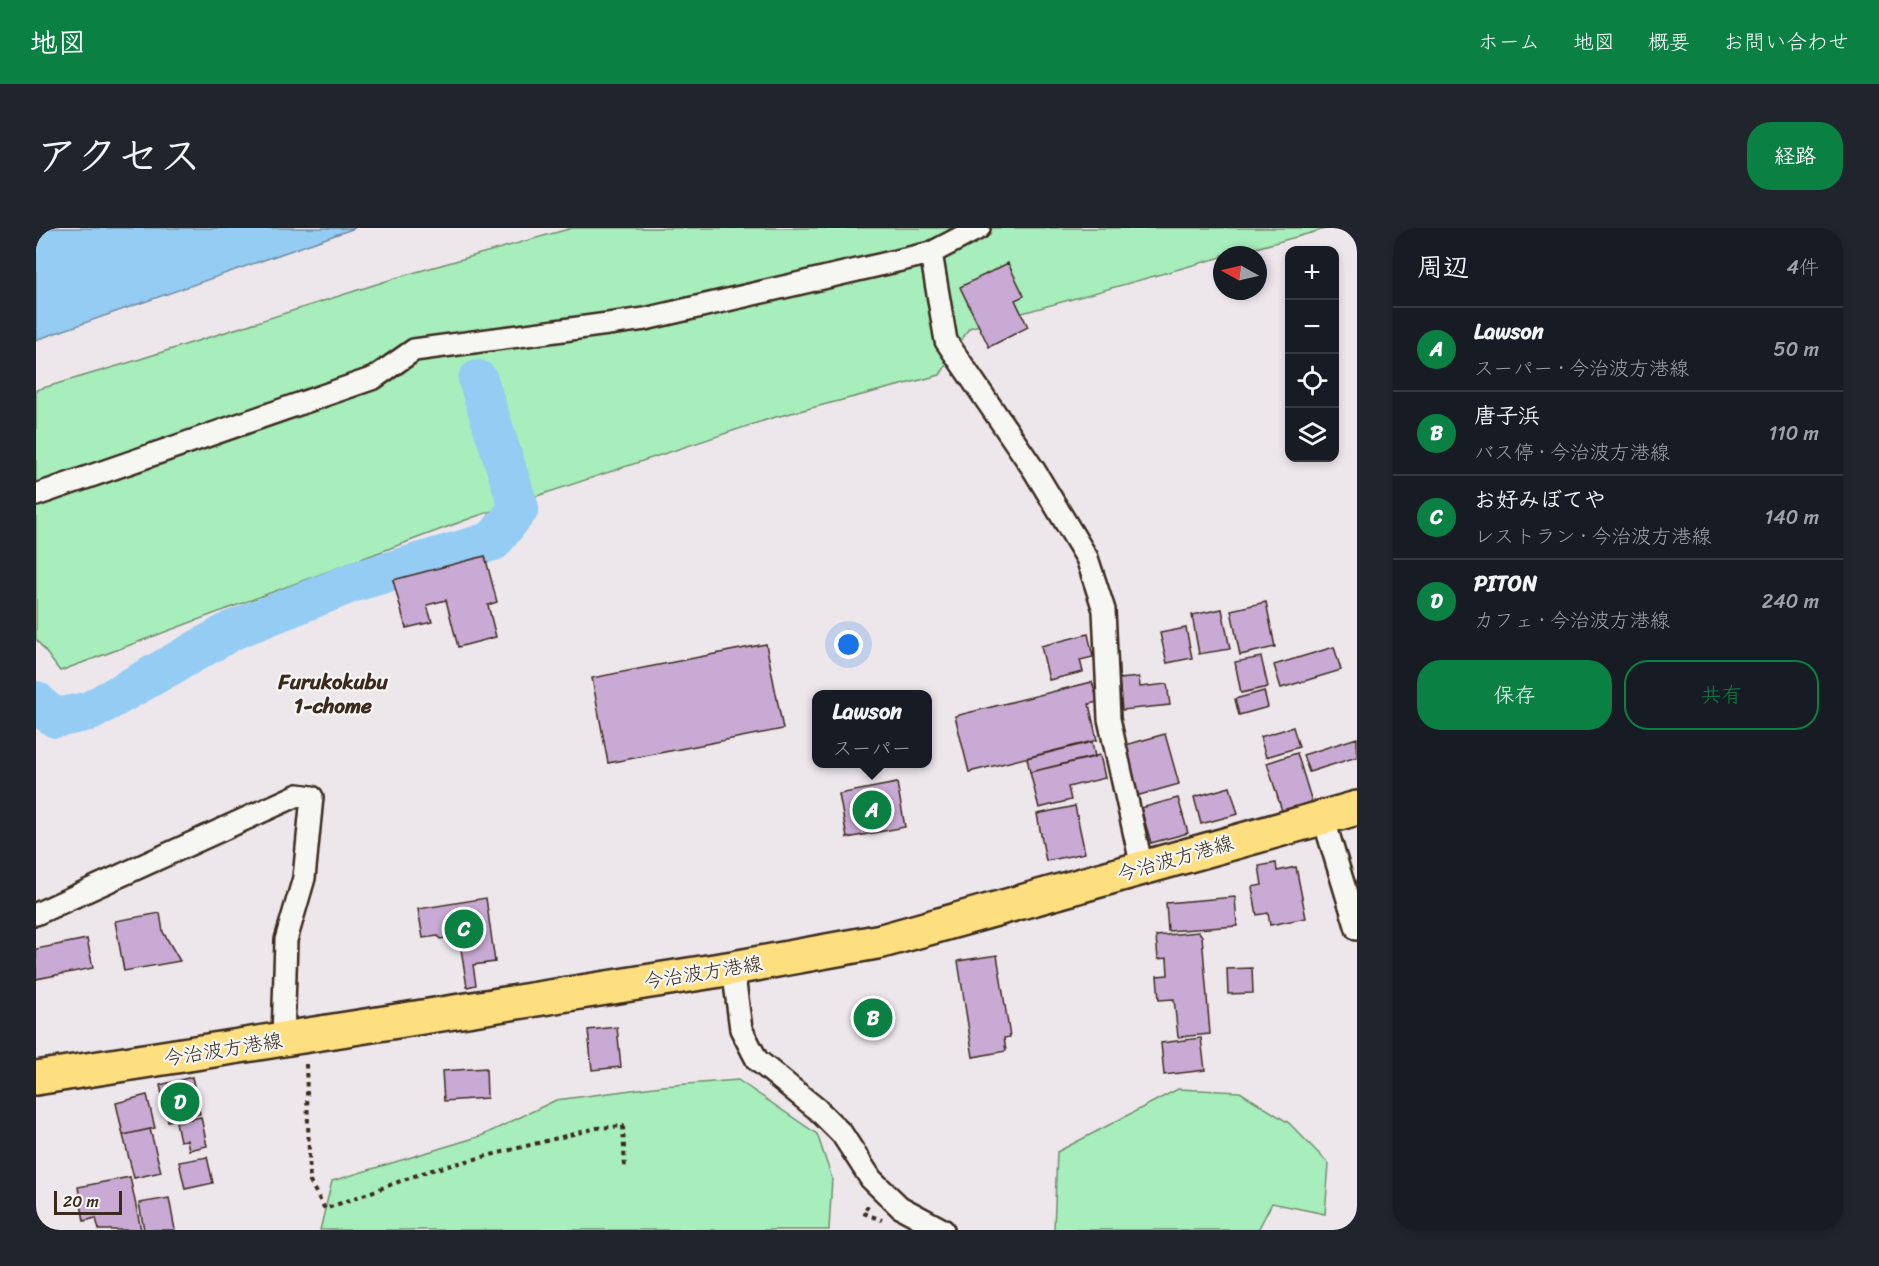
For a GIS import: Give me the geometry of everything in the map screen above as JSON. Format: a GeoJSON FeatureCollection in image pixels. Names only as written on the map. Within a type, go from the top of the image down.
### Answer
{"type":"FeatureCollection","features":[{"type":"Feature","properties":{"kind":"main road","name":"今治波方港線"},"geometry":{"type":"LineString","coordinates":[[36,1078],[734,968],[882,940],[1357,808]]}},
{"type":"Feature","properties":{"kind":"street"},"geometry":{"type":"LineString","coordinates":[[36,495],[374,378],[414,350],[645,319],[930,254],[979,228]]}},
{"type":"Feature","properties":{"kind":"street"},"geometry":{"type":"LineString","coordinates":[[930,254],[946,342],[1034,470],[1087,558],[1104,610],[1109,719],[1142,867]]}},
{"type":"Feature","properties":{"kind":"street"},"geometry":{"type":"LineString","coordinates":[[36,914],[298,795],[312,797],[304,878],[286,940],[294,1038]]}},
{"type":"Feature","properties":{"kind":"street"},"geometry":{"type":"LineString","coordinates":[[1323,817],[1357,929]]}},
{"type":"Feature","properties":{"kind":"street"},"geometry":{"type":"LineString","coordinates":[[734,968],[741,1029],[757,1060],[817,1109],[842,1134],[871,1179],[900,1207],[943,1230]]}},
{"type":"Feature","properties":{"kind":"path"},"geometry":{"type":"LineString","coordinates":[[294,1038],[310,1182],[325,1209],[428,1172],[597,1128],[623,1126],[625,1170]]}},
{"type":"Feature","properties":{"kind":"green space"},"geometry":{"type":"Polygon","coordinates":[[[572,228],[1329,228],[1263,246],[1213,246],[1213,260],[969,328],[940,375],[772,418],[474,517],[60,671],[36,639],[36,390],[402,276],[572,228]]]}},
{"type":"Feature","properties":{"kind":"green space"},"geometry":{"type":"Polygon","coordinates":[[[738,1080],[817,1134],[832,1178],[829,1230],[320,1230],[332,1181],[481,1136],[556,1100],[662,1086],[738,1080]]]}},
{"type":"Feature","properties":{"kind":"green space"},"geometry":{"type":"Polygon","coordinates":[[[1178,1089],[1240,1092],[1289,1123],[1329,1164],[1325,1214],[1272,1203],[1258,1230],[1054,1230],[1057,1152],[1178,1089]]]}},
{"type":"Feature","properties":{"kind":"water"},"geometry":{"type":"Polygon","coordinates":[[[36,228],[355,228],[36,340],[36,228]]]}},
{"type":"Feature","properties":{"kind":"building"},"geometry":{"type":"Polygon","coordinates":[[[1008,263],[1024,296],[1015,300],[1028,327],[989,347],[960,287],[1008,263]]]}},
{"type":"Feature","properties":{"kind":"building"},"geometry":{"type":"Polygon","coordinates":[[[485,556],[497,602],[488,605],[496,637],[458,647],[446,600],[427,605],[432,622],[406,628],[393,580],[485,556]]]}},
{"type":"Feature","properties":{"kind":"building"},"geometry":{"type":"Polygon","coordinates":[[[1266,602],[1275,647],[1240,655],[1231,610],[1266,602]]]}},
{"type":"Feature","properties":{"kind":"building"},"geometry":{"type":"Polygon","coordinates":[[[1222,609],[1230,649],[1199,654],[1192,615],[1222,609]]]}},
{"type":"Feature","properties":{"kind":"building"},"geometry":{"type":"Polygon","coordinates":[[[1186,628],[1192,658],[1167,663],[1160,633],[1186,628]]]}},
{"type":"Feature","properties":{"kind":"building"},"geometry":{"type":"Polygon","coordinates":[[[1088,634],[1093,657],[1080,660],[1083,672],[1049,680],[1041,646],[1088,634]]]}},
{"type":"Feature","properties":{"kind":"building"},"geometry":{"type":"Polygon","coordinates":[[[766,644],[783,729],[608,763],[592,678],[766,644]]]}},
{"type":"Feature","properties":{"kind":"building"},"geometry":{"type":"Polygon","coordinates":[[[1334,647],[1341,670],[1281,688],[1274,665],[1334,647]]]}},
{"type":"Feature","properties":{"kind":"building"},"geometry":{"type":"Polygon","coordinates":[[[1261,657],[1268,687],[1241,693],[1235,662],[1261,657]]]}},
{"type":"Feature","properties":{"kind":"building"},"geometry":{"type":"Polygon","coordinates":[[[1139,677],[1140,687],[1167,684],[1170,705],[1122,710],[1119,679],[1139,677]]]}},
{"type":"Feature","properties":{"kind":"building"},"geometry":{"type":"Polygon","coordinates":[[[1092,682],[1098,702],[1089,704],[1097,740],[969,772],[955,716],[1092,682]]]}},
{"type":"Feature","properties":{"kind":"building"},"geometry":{"type":"Polygon","coordinates":[[[1264,691],[1268,707],[1239,715],[1235,699],[1264,691]]]}},
{"type":"Feature","properties":{"kind":"building"},"geometry":{"type":"Polygon","coordinates":[[[1293,727],[1299,747],[1266,757],[1260,737],[1293,727]]]}},
{"type":"Feature","properties":{"kind":"building"},"geometry":{"type":"Polygon","coordinates":[[[1165,734],[1179,784],[1136,796],[1122,746],[1165,734]]]}},
{"type":"Feature","properties":{"kind":"building"},"geometry":{"type":"Polygon","coordinates":[[[1357,738],[1357,757],[1309,772],[1303,755],[1357,738]]]}},
{"type":"Feature","properties":{"kind":"building"},"geometry":{"type":"Polygon","coordinates":[[[1092,742],[1095,757],[1030,772],[1027,758],[1092,742]]]}},
{"type":"Feature","properties":{"kind":"building"},"geometry":{"type":"Polygon","coordinates":[[[1297,753],[1312,802],[1282,811],[1267,763],[1297,753]]]}},
{"type":"Feature","properties":{"kind":"building"},"geometry":{"type":"Polygon","coordinates":[[[1100,755],[1105,778],[1068,787],[1071,800],[1039,808],[1030,772],[1100,755]]]}},
{"type":"Feature","properties":{"kind":"building"},"geometry":{"type":"Polygon","coordinates":[[[897,783],[905,827],[847,838],[839,794],[897,783]]]}},
{"type":"Feature","properties":{"kind":"building"},"geometry":{"type":"Polygon","coordinates":[[[1230,787],[1238,814],[1201,824],[1194,797],[1230,787]]]}},
{"type":"Feature","properties":{"kind":"building"},"geometry":{"type":"Polygon","coordinates":[[[1178,798],[1188,833],[1151,843],[1141,808],[1178,798]]]}},
{"type":"Feature","properties":{"kind":"building"},"geometry":{"type":"Polygon","coordinates":[[[1075,806],[1085,853],[1046,861],[1037,814],[1075,806]]]}},
{"type":"Feature","properties":{"kind":"building"},"geometry":{"type":"Polygon","coordinates":[[[1276,863],[1277,871],[1296,867],[1306,918],[1270,925],[1268,913],[1257,915],[1252,887],[1262,885],[1259,866],[1276,863]]]}},
{"type":"Feature","properties":{"kind":"building"},"geometry":{"type":"Polygon","coordinates":[[[1235,897],[1237,926],[1168,931],[1166,903],[1235,897]]]}},
{"type":"Feature","properties":{"kind":"building"},"geometry":{"type":"Polygon","coordinates":[[[486,898],[495,962],[473,965],[476,985],[467,987],[459,936],[440,939],[438,936],[423,938],[418,909],[486,898]]]}},
{"type":"Feature","properties":{"kind":"building"},"geometry":{"type":"Polygon","coordinates":[[[160,913],[163,932],[180,961],[124,971],[115,921],[160,913]]]}},
{"type":"Feature","properties":{"kind":"building"},"geometry":{"type":"Polygon","coordinates":[[[1199,932],[1202,936],[1210,1034],[1178,1037],[1174,999],[1159,1000],[1157,976],[1168,975],[1167,958],[1158,959],[1156,936],[1199,932]]]}},
{"type":"Feature","properties":{"kind":"building"},"geometry":{"type":"Polygon","coordinates":[[[87,939],[93,968],[36,979],[36,949],[87,939]]]}},
{"type":"Feature","properties":{"kind":"building"},"geometry":{"type":"Polygon","coordinates":[[[997,955],[1010,1037],[1004,1038],[1006,1051],[973,1057],[958,961],[997,955]]]}},
{"type":"Feature","properties":{"kind":"building"},"geometry":{"type":"Polygon","coordinates":[[[1252,968],[1253,993],[1228,994],[1227,969],[1252,968]]]}},
{"type":"Feature","properties":{"kind":"building"},"geometry":{"type":"Polygon","coordinates":[[[617,1027],[621,1067],[592,1070],[588,1030],[617,1027]]]}},
{"type":"Feature","properties":{"kind":"building"},"geometry":{"type":"Polygon","coordinates":[[[1201,1038],[1205,1070],[1164,1075],[1161,1043],[1201,1038]]]}},
{"type":"Feature","properties":{"kind":"building"},"geometry":{"type":"Polygon","coordinates":[[[486,1068],[487,1098],[444,1101],[442,1071],[486,1068]]]}},
{"type":"Feature","properties":{"kind":"building"},"geometry":{"type":"Polygon","coordinates":[[[192,1077],[200,1114],[168,1121],[160,1085],[192,1077]]]}},
{"type":"Feature","properties":{"kind":"building"},"geometry":{"type":"Polygon","coordinates":[[[147,1095],[155,1128],[123,1135],[116,1103],[147,1095]]]}},
{"type":"Feature","properties":{"kind":"building"},"geometry":{"type":"Polygon","coordinates":[[[201,1117],[207,1146],[189,1150],[187,1140],[180,1141],[176,1122],[201,1117]]]}},
{"type":"Feature","properties":{"kind":"building"},"geometry":{"type":"Polygon","coordinates":[[[150,1129],[161,1172],[134,1178],[123,1135],[150,1129]]]}},
{"type":"Feature","properties":{"kind":"building"},"geometry":{"type":"Polygon","coordinates":[[[207,1157],[213,1183],[185,1189],[179,1162],[207,1157]]]}},
{"type":"Feature","properties":{"kind":"building"},"geometry":{"type":"Polygon","coordinates":[[[130,1177],[141,1230],[99,1230],[96,1218],[84,1221],[78,1187],[130,1177]]]}},
{"type":"Feature","properties":{"kind":"building"},"geometry":{"type":"Polygon","coordinates":[[[169,1198],[175,1230],[144,1230],[139,1203],[169,1198]]]}},
{"type":"Feature","properties":{"kind":"waterway"},"geometry":{"type":"LineString","coordinates":[[36,701],[56,718],[90,711],[233,630],[354,582],[493,541],[519,508],[478,380]]}},
{"type":"Feature","properties":{"kind":"place","name":"Lawson"},"geometry":{"type":"Point","coordinates":[872,810]}},
{"type":"Feature","properties":{"kind":"place","name":"お好みぼてや"},"geometry":{"type":"Point","coordinates":[464,929]}},
{"type":"Feature","properties":{"kind":"place","name":"唐子浜"},"geometry":{"type":"Point","coordinates":[873,1018]}},
{"type":"Feature","properties":{"kind":"place","name":"PITON"},"geometry":{"type":"Point","coordinates":[180,1102]}},
{"type":"Feature","properties":{"kind":"district","name":"Furukokubu 1-chome"},"geometry":{"type":"Point","coordinates":[333,694]}}]}
